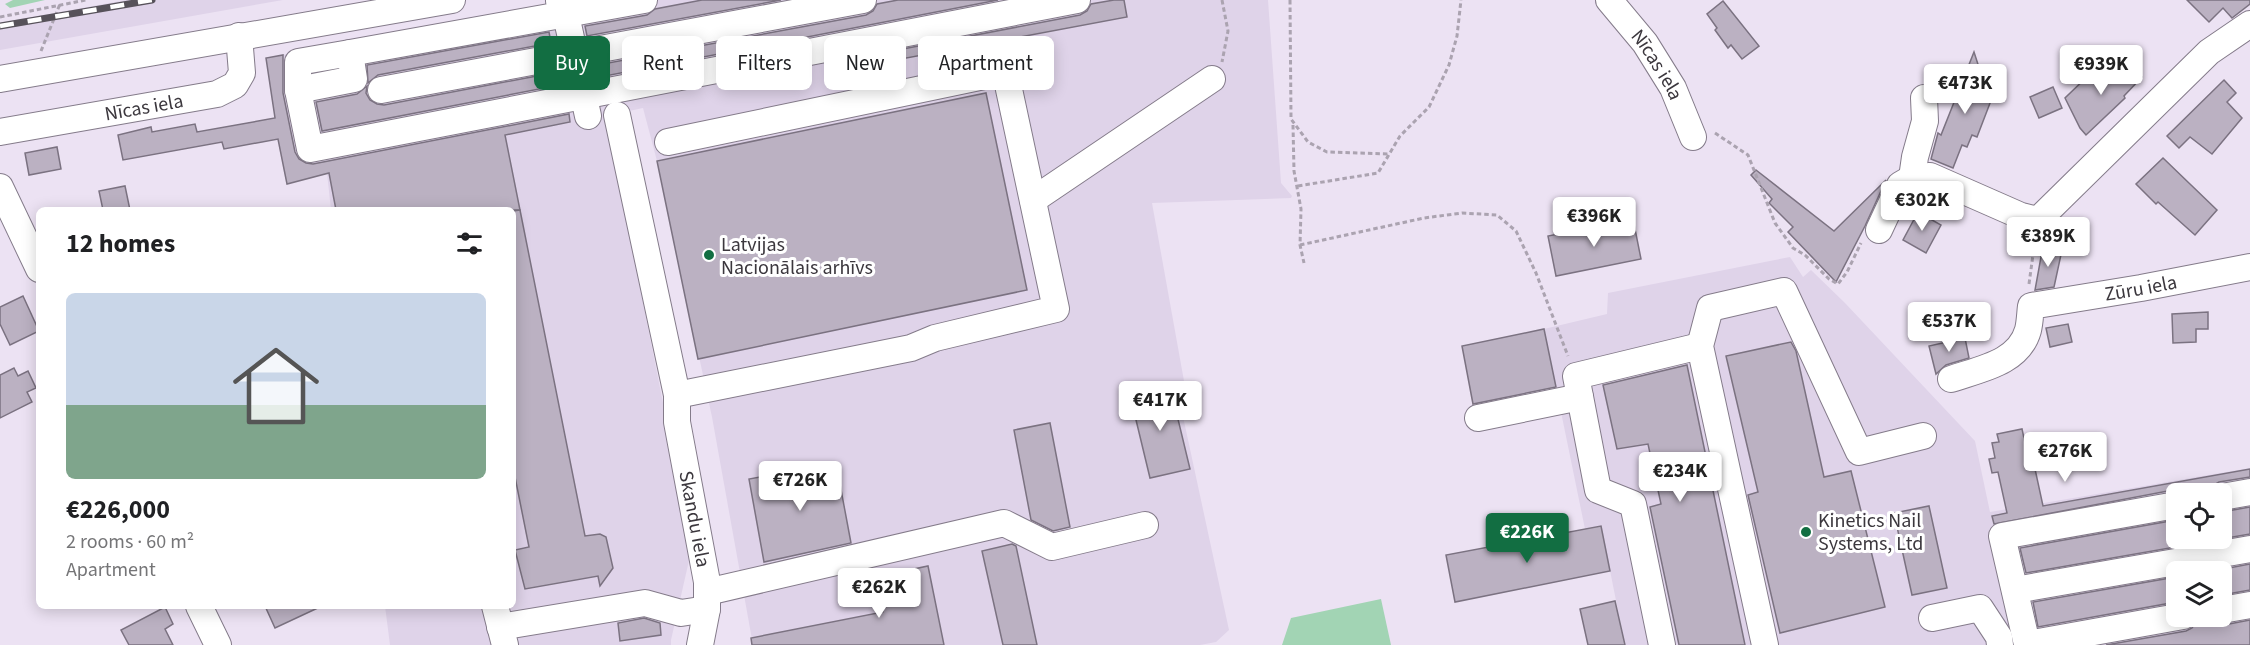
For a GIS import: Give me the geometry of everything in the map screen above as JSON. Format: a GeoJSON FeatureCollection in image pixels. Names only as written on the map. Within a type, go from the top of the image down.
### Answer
{"type":"FeatureCollection","features":[{"type":"Feature","properties":{"kind":"street"},"geometry":{"type":"LineString","coordinates":[[0,78],[452,0]]}},
{"type":"Feature","properties":{"kind":"street"},"geometry":{"type":"LineString","coordinates":[[644,0],[563,7],[350,53],[354,80],[298,90],[310,149],[586,105],[1077,0]]}},
{"type":"Feature","properties":{"kind":"street"},"geometry":{"type":"LineString","coordinates":[[610,47],[813,5],[863,0]]}},
{"type":"Feature","properties":{"kind":"street","name":"Nīcas iela"},"geometry":{"type":"LineString","coordinates":[[1609,0],[1645,43],[1704,135]]}},
{"type":"Feature","properties":{"kind":"street"},"geometry":{"type":"LineString","coordinates":[[563,7],[571,36]]}},
{"type":"Feature","properties":{"kind":"street"},"geometry":{"type":"LineString","coordinates":[[1879,230],[1900,185],[1912,178],[1930,176],[2021,216],[2038,220],[2209,52],[2250,24]]}},
{"type":"Feature","properties":{"kind":"street","name":"Nīcas iela"},"geometry":{"type":"LineString","coordinates":[[0,132],[217,94],[235,85],[242,73],[239,36]]}},
{"type":"Feature","properties":{"kind":"street"},"geometry":{"type":"LineString","coordinates":[[381,90],[534,62]]}},
{"type":"Feature","properties":{"kind":"street"},"geometry":{"type":"LineString","coordinates":[[668,142],[998,75],[1007,80],[1056,309],[935,338],[911,348],[677,395]]}},
{"type":"Feature","properties":{"kind":"street"},"geometry":{"type":"LineString","coordinates":[[1033,200],[1212,79]]}},
{"type":"Feature","properties":{"kind":"street"},"geometry":{"type":"LineString","coordinates":[[583,90],[586,105]]}},
{"type":"Feature","properties":{"kind":"street"},"geometry":{"type":"LineString","coordinates":[[1912,178],[1924,121],[1924,98]]}},
{"type":"Feature","properties":{"kind":"street","name":"Skandu iela"},"geometry":{"type":"LineString","coordinates":[[617,115],[677,395],[677,422],[707,582],[707,600],[700,645]]}},
{"type":"Feature","properties":{"kind":"street"},"geometry":{"type":"LineString","coordinates":[[0,187],[36,263]]}},
{"type":"Feature","properties":{"kind":"street","name":"Zūru iela"},"geometry":{"type":"LineString","coordinates":[[2031,306],[2250,267]]}},
{"type":"Feature","properties":{"kind":"street"},"geometry":{"type":"LineString","coordinates":[[1765,645],[1700,346],[1710,308],[1784,291],[1859,452],[1923,436]]}},
{"type":"Feature","properties":{"kind":"street"},"geometry":{"type":"LineString","coordinates":[[1951,379],[1996,364],[2009,357],[2023,343],[2028,330],[2031,306]]}},
{"type":"Feature","properties":{"kind":"street"},"geometry":{"type":"LineString","coordinates":[[1478,418],[1700,346]]}},
{"type":"Feature","properties":{"kind":"street"},"geometry":{"type":"LineString","coordinates":[[1578,387],[1598,490],[1633,504],[1662,645]]}},
{"type":"Feature","properties":{"kind":"street"},"geometry":{"type":"LineString","coordinates":[[2232,495],[2250,492]]}},
{"type":"Feature","properties":{"kind":"street"},"geometry":{"type":"LineString","coordinates":[[2166,507],[2002,536],[2027,644],[2166,619]]}},
{"type":"Feature","properties":{"kind":"street"},"geometry":{"type":"LineString","coordinates":[[500,626],[645,603],[681,613],[707,600],[1004,523],[1052,547],[1145,525]]}},
{"type":"Feature","properties":{"kind":"street"},"geometry":{"type":"LineString","coordinates":[[2015,590],[2250,549]]}},
{"type":"Feature","properties":{"kind":"street"},"geometry":{"type":"LineString","coordinates":[[2232,608],[2250,605]]}},
{"type":"Feature","properties":{"kind":"street"},"geometry":{"type":"LineString","coordinates":[[1932,618],[1980,608],[1999,637],[2000,645]]}},
{"type":"Feature","properties":{"kind":"street"},"geometry":{"type":"LineString","coordinates":[[200,609],[218,645]]}},
{"type":"Feature","properties":{"kind":"path"},"geometry":{"type":"LineString","coordinates":[[0,17],[86,0]]}},
{"type":"Feature","properties":{"kind":"path"},"geometry":{"type":"LineString","coordinates":[[1212,79],[1223,60],[1228,31],[1222,0]]}},
{"type":"Feature","properties":{"kind":"path"},"geometry":{"type":"LineString","coordinates":[[1290,0],[1291,119],[1293,123],[1308,142],[1328,152],[1390,154]]}},
{"type":"Feature","properties":{"kind":"path"},"geometry":{"type":"LineString","coordinates":[[1298,186],[1378,173],[1400,136],[1429,107],[1449,65],[1457,36],[1461,0]]}},
{"type":"Feature","properties":{"kind":"path"},"geometry":{"type":"LineString","coordinates":[[1293,123],[1294,171],[1301,209],[1300,245],[1304,263]]}},
{"type":"Feature","properties":{"kind":"path"},"geometry":{"type":"LineString","coordinates":[[1704,135],[1748,155],[1774,223],[1793,248],[1805,255],[1829,279],[1838,284],[1847,272],[1864,238],[1879,230]]}},
{"type":"Feature","properties":{"kind":"path"},"geometry":{"type":"LineString","coordinates":[[1300,245],[1424,218],[1462,213],[1497,215],[1516,231],[1536,273],[1578,387]]}},
{"type":"Feature","properties":{"kind":"path"},"geometry":{"type":"LineString","coordinates":[[2031,306],[2028,291],[2038,220]]}},
{"type":"Feature","properties":{"kind":"shaded area"},"geometry":{"type":"Polygon","coordinates":[[[126,0],[283,0],[0,50],[0,23],[126,0]]]}},
{"type":"Feature","properties":{"kind":"shaded area"},"geometry":{"type":"Polygon","coordinates":[[[574,0],[1268,0],[1281,183],[1292,196],[1291,198],[1152,203],[1184,381],[1176,384],[1229,630],[1216,642],[1200,645],[753,645],[712,417],[657,161],[643,108],[606,116],[670,438],[690,556],[671,645],[390,645],[385,609],[516,609],[516,207],[331,207],[327,173],[287,184],[266,58],[574,0]]]}},
{"type":"Feature","properties":{"kind":"shaded area"},"geometry":{"type":"Polygon","coordinates":[[[1790,257],[1803,277],[1811,270],[1845,303],[1975,441],[1990,512],[2250,468],[2250,645],[1625,645],[1601,526],[1585,529],[1544,329],[1607,314],[1608,293],[1790,257]]]}},
{"type":"Feature","properties":{"kind":"green space"},"geometry":{"type":"Polygon","coordinates":[[[13,0],[45,0],[10,8],[5,4],[13,0]]]}},
{"type":"Feature","properties":{"kind":"green space"},"geometry":{"type":"Polygon","coordinates":[[[1381,599],[1391,645],[1282,645],[1291,618],[1381,599]]]}},
{"type":"Feature","properties":{"kind":"building"},"geometry":{"type":"Polygon","coordinates":[[[702,0],[781,0],[587,36],[585,26],[647,15],[655,9],[702,0]]]}},
{"type":"Feature","properties":{"kind":"building"},"geometry":{"type":"Polygon","coordinates":[[[898,0],[998,0],[812,36],[753,36],[866,15],[873,11],[877,4],[898,0]]]}},
{"type":"Feature","properties":{"kind":"building"},"geometry":{"type":"Polygon","coordinates":[[[1124,0],[1127,17],[1025,36],[970,36],[1080,15],[1087,11],[1091,4],[1124,0]]]}},
{"type":"Feature","properties":{"kind":"building"},"geometry":{"type":"Polygon","coordinates":[[[2187,0],[2250,0],[2250,4],[2232,18],[2223,8],[2209,22],[2187,0]]]}},
{"type":"Feature","properties":{"kind":"building"},"geometry":{"type":"Polygon","coordinates":[[[1723,1],[1759,46],[1742,59],[1731,45],[1728,48],[1707,14],[1723,1]]]}},
{"type":"Feature","properties":{"kind":"building"},"geometry":{"type":"Polygon","coordinates":[[[549,32],[550,36],[534,36],[534,46],[378,75],[368,83],[367,65],[549,32]]]}},
{"type":"Feature","properties":{"kind":"building"},"geometry":{"type":"Polygon","coordinates":[[[716,43],[716,55],[704,57],[704,45],[716,43]]]}},
{"type":"Feature","properties":{"kind":"building"},"geometry":{"type":"Polygon","coordinates":[[[918,46],[918,56],[906,58],[906,48],[918,46]]]}},
{"type":"Feature","properties":{"kind":"building"},"geometry":{"type":"Polygon","coordinates":[[[1974,52],[1984,83],[2000,77],[1977,137],[1972,135],[1967,147],[1962,145],[1953,168],[1931,159],[1938,133],[1941,135],[1974,52]]]}},
{"type":"Feature","properties":{"kind":"building"},"geometry":{"type":"Polygon","coordinates":[[[283,55],[283,93],[295,152],[299,159],[306,163],[313,164],[569,114],[570,122],[505,135],[520,210],[516,210],[516,207],[335,207],[329,173],[287,184],[278,139],[224,149],[222,142],[123,160],[118,135],[151,127],[152,132],[195,124],[197,132],[275,118],[266,58],[283,55]]]}},
{"type":"Feature","properties":{"kind":"building"},"geometry":{"type":"Polygon","coordinates":[[[622,60],[622,73],[610,75],[610,63],[622,60]]]}},
{"type":"Feature","properties":{"kind":"building"},"geometry":{"type":"Polygon","coordinates":[[[2126,61],[2142,77],[2124,96],[2125,98],[2086,135],[2065,98],[2090,74],[2093,78],[2100,71],[2107,79],[2126,61]]]}},
{"type":"Feature","properties":{"kind":"building"},"geometry":{"type":"Polygon","coordinates":[[[534,77],[534,90],[322,131],[316,102],[357,94],[367,86],[366,93],[370,100],[384,105],[534,77]]]}},
{"type":"Feature","properties":{"kind":"building"},"geometry":{"type":"Polygon","coordinates":[[[2224,80],[2236,93],[2227,102],[2242,118],[2212,154],[2190,137],[2179,148],[2167,136],[2224,80]]]}},
{"type":"Feature","properties":{"kind":"building"},"geometry":{"type":"Polygon","coordinates":[[[2053,87],[2062,108],[2039,118],[2030,97],[2053,87]]]}},
{"type":"Feature","properties":{"kind":"building"},"geometry":{"type":"Polygon","coordinates":[[[986,93],[1027,290],[698,359],[657,161],[986,93]]]}},
{"type":"Feature","properties":{"kind":"building"},"geometry":{"type":"Polygon","coordinates":[[[57,147],[61,169],[29,175],[25,153],[57,147]]]}},
{"type":"Feature","properties":{"kind":"building"},"geometry":{"type":"Polygon","coordinates":[[[2163,158],[2217,210],[2195,235],[2158,202],[2156,204],[2136,184],[2163,158]]]}},
{"type":"Feature","properties":{"kind":"building"},"geometry":{"type":"Polygon","coordinates":[[[1756,170],[1834,231],[1886,180],[1836,282],[1788,232],[1793,227],[1769,203],[1772,199],[1751,175],[1756,170]]]}},
{"type":"Feature","properties":{"kind":"building"},"geometry":{"type":"Polygon","coordinates":[[[125,186],[129,207],[102,207],[99,191],[125,186]]]}},
{"type":"Feature","properties":{"kind":"building"},"geometry":{"type":"Polygon","coordinates":[[[520,210],[585,536],[600,534],[606,537],[613,568],[600,586],[598,576],[525,589],[516,554],[516,550],[529,547],[516,482],[516,211],[520,210]]]}},
{"type":"Feature","properties":{"kind":"building"},"geometry":{"type":"Polygon","coordinates":[[[1918,212],[1941,225],[1926,253],[1903,240],[1918,212]]]}},
{"type":"Feature","properties":{"kind":"building"},"geometry":{"type":"Polygon","coordinates":[[[1633,219],[1641,259],[1556,276],[1548,236],[1633,219]]]}},
{"type":"Feature","properties":{"kind":"building"},"geometry":{"type":"Polygon","coordinates":[[[2043,246],[2062,250],[2054,287],[2035,290],[2043,246]]]}},
{"type":"Feature","properties":{"kind":"building"},"geometry":{"type":"Polygon","coordinates":[[[23,296],[36,324],[36,332],[10,345],[0,324],[0,307],[23,296]]]}},
{"type":"Feature","properties":{"kind":"building"},"geometry":{"type":"Polygon","coordinates":[[[2208,312],[2208,329],[2196,329],[2196,342],[2173,343],[2172,314],[2208,312]]]}},
{"type":"Feature","properties":{"kind":"building"},"geometry":{"type":"Polygon","coordinates":[[[2068,324],[2072,342],[2050,347],[2046,328],[2068,324]]]}},
{"type":"Feature","properties":{"kind":"building"},"geometry":{"type":"Polygon","coordinates":[[[1544,329],[1556,387],[1473,404],[1462,346],[1544,329]]]}},
{"type":"Feature","properties":{"kind":"building"},"geometry":{"type":"Polygon","coordinates":[[[1965,338],[1969,358],[1946,365],[1936,374],[1929,346],[1965,338]]]}},
{"type":"Feature","properties":{"kind":"building"},"geometry":{"type":"Polygon","coordinates":[[[1791,342],[1796,351],[1824,477],[1851,471],[1885,607],[1780,633],[1748,495],[1758,492],[1726,356],[1791,342]]]}},
{"type":"Feature","properties":{"kind":"building"},"geometry":{"type":"Polygon","coordinates":[[[1687,365],[1745,645],[1679,645],[1650,507],[1661,504],[1648,444],[1617,449],[1603,385],[1687,365]]]}},
{"type":"Feature","properties":{"kind":"building"},"geometry":{"type":"Polygon","coordinates":[[[14,368],[18,376],[28,371],[36,388],[27,392],[32,402],[0,418],[0,375],[14,368]]]}},
{"type":"Feature","properties":{"kind":"building"},"geometry":{"type":"Polygon","coordinates":[[[1170,386],[1190,469],[1150,478],[1130,395],[1170,386]]]}},
{"type":"Feature","properties":{"kind":"building"},"geometry":{"type":"Polygon","coordinates":[[[1050,423],[1070,527],[1053,531],[1031,520],[1014,430],[1050,423]]]}},
{"type":"Feature","properties":{"kind":"building"},"geometry":{"type":"Polygon","coordinates":[[[2022,429],[2027,452],[2030,452],[2035,469],[2043,506],[2166,484],[2166,491],[1994,524],[1992,516],[2007,513],[1998,472],[1992,473],[1989,459],[1995,458],[1992,443],[1999,442],[1997,434],[2022,429]]]}},
{"type":"Feature","properties":{"kind":"building"},"geometry":{"type":"Polygon","coordinates":[[[836,463],[851,543],[764,562],[749,479],[836,463]]]}},
{"type":"Feature","properties":{"kind":"building"},"geometry":{"type":"Polygon","coordinates":[[[2250,469],[2250,477],[2219,482],[2172,483],[2250,469]]]}},
{"type":"Feature","properties":{"kind":"building"},"geometry":{"type":"Polygon","coordinates":[[[1929,506],[1947,588],[1912,595],[1894,513],[1929,506]]]}},
{"type":"Feature","properties":{"kind":"building"},"geometry":{"type":"Polygon","coordinates":[[[2250,507],[2250,534],[2232,537],[2232,510],[2250,507]]]}},
{"type":"Feature","properties":{"kind":"building"},"geometry":{"type":"Polygon","coordinates":[[[2166,522],[2166,549],[2026,573],[2020,548],[2166,522]]]}},
{"type":"Feature","properties":{"kind":"building"},"geometry":{"type":"Polygon","coordinates":[[[1601,526],[1610,571],[1455,602],[1446,555],[1601,526]]]}},
{"type":"Feature","properties":{"kind":"building"},"geometry":{"type":"Polygon","coordinates":[[[1012,544],[1016,546],[1037,645],[1003,645],[982,551],[1012,544]]]}},
{"type":"Feature","properties":{"kind":"building"},"geometry":{"type":"Polygon","coordinates":[[[2250,564],[2250,590],[2232,593],[2232,567],[2250,564]]]}},
{"type":"Feature","properties":{"kind":"building"},"geometry":{"type":"Polygon","coordinates":[[[928,566],[944,645],[752,645],[751,638],[883,612],[876,577],[928,566]]]}},
{"type":"Feature","properties":{"kind":"building"},"geometry":{"type":"Polygon","coordinates":[[[2166,579],[2166,604],[2038,627],[2033,602],[2166,579]]]}},
{"type":"Feature","properties":{"kind":"building"},"geometry":{"type":"Polygon","coordinates":[[[1615,601],[1625,645],[1588,645],[1580,609],[1615,601]]]}},
{"type":"Feature","properties":{"kind":"building"},"geometry":{"type":"Polygon","coordinates":[[[161,609],[166,609],[173,624],[165,629],[173,645],[129,645],[121,630],[161,609]]]}},
{"type":"Feature","properties":{"kind":"building"},"geometry":{"type":"Polygon","coordinates":[[[266,609],[316,609],[275,628],[266,609]]]}},
{"type":"Feature","properties":{"kind":"building"},"geometry":{"type":"Polygon","coordinates":[[[644,618],[660,623],[661,635],[620,641],[618,623],[644,618]]]}},
{"type":"Feature","properties":{"kind":"building"},"geometry":{"type":"Polygon","coordinates":[[[2250,620],[2250,645],[2106,645],[2186,631],[2192,628],[2232,627],[2232,623],[2250,620]]]}},
{"type":"Feature","properties":{"kind":"railway"},"geometry":{"type":"LineString","coordinates":[[0,26],[152,0]]}},
{"type":"Feature","properties":{"kind":"place","name":"Latvijas Nacionālais arhīvs"},"geometry":{"type":"Point","coordinates":[709,255]}},
{"type":"Feature","properties":{"kind":"place","name":"Kinetics Nail Systems, Ltd"},"geometry":{"type":"Point","coordinates":[1806,532]}}]}
